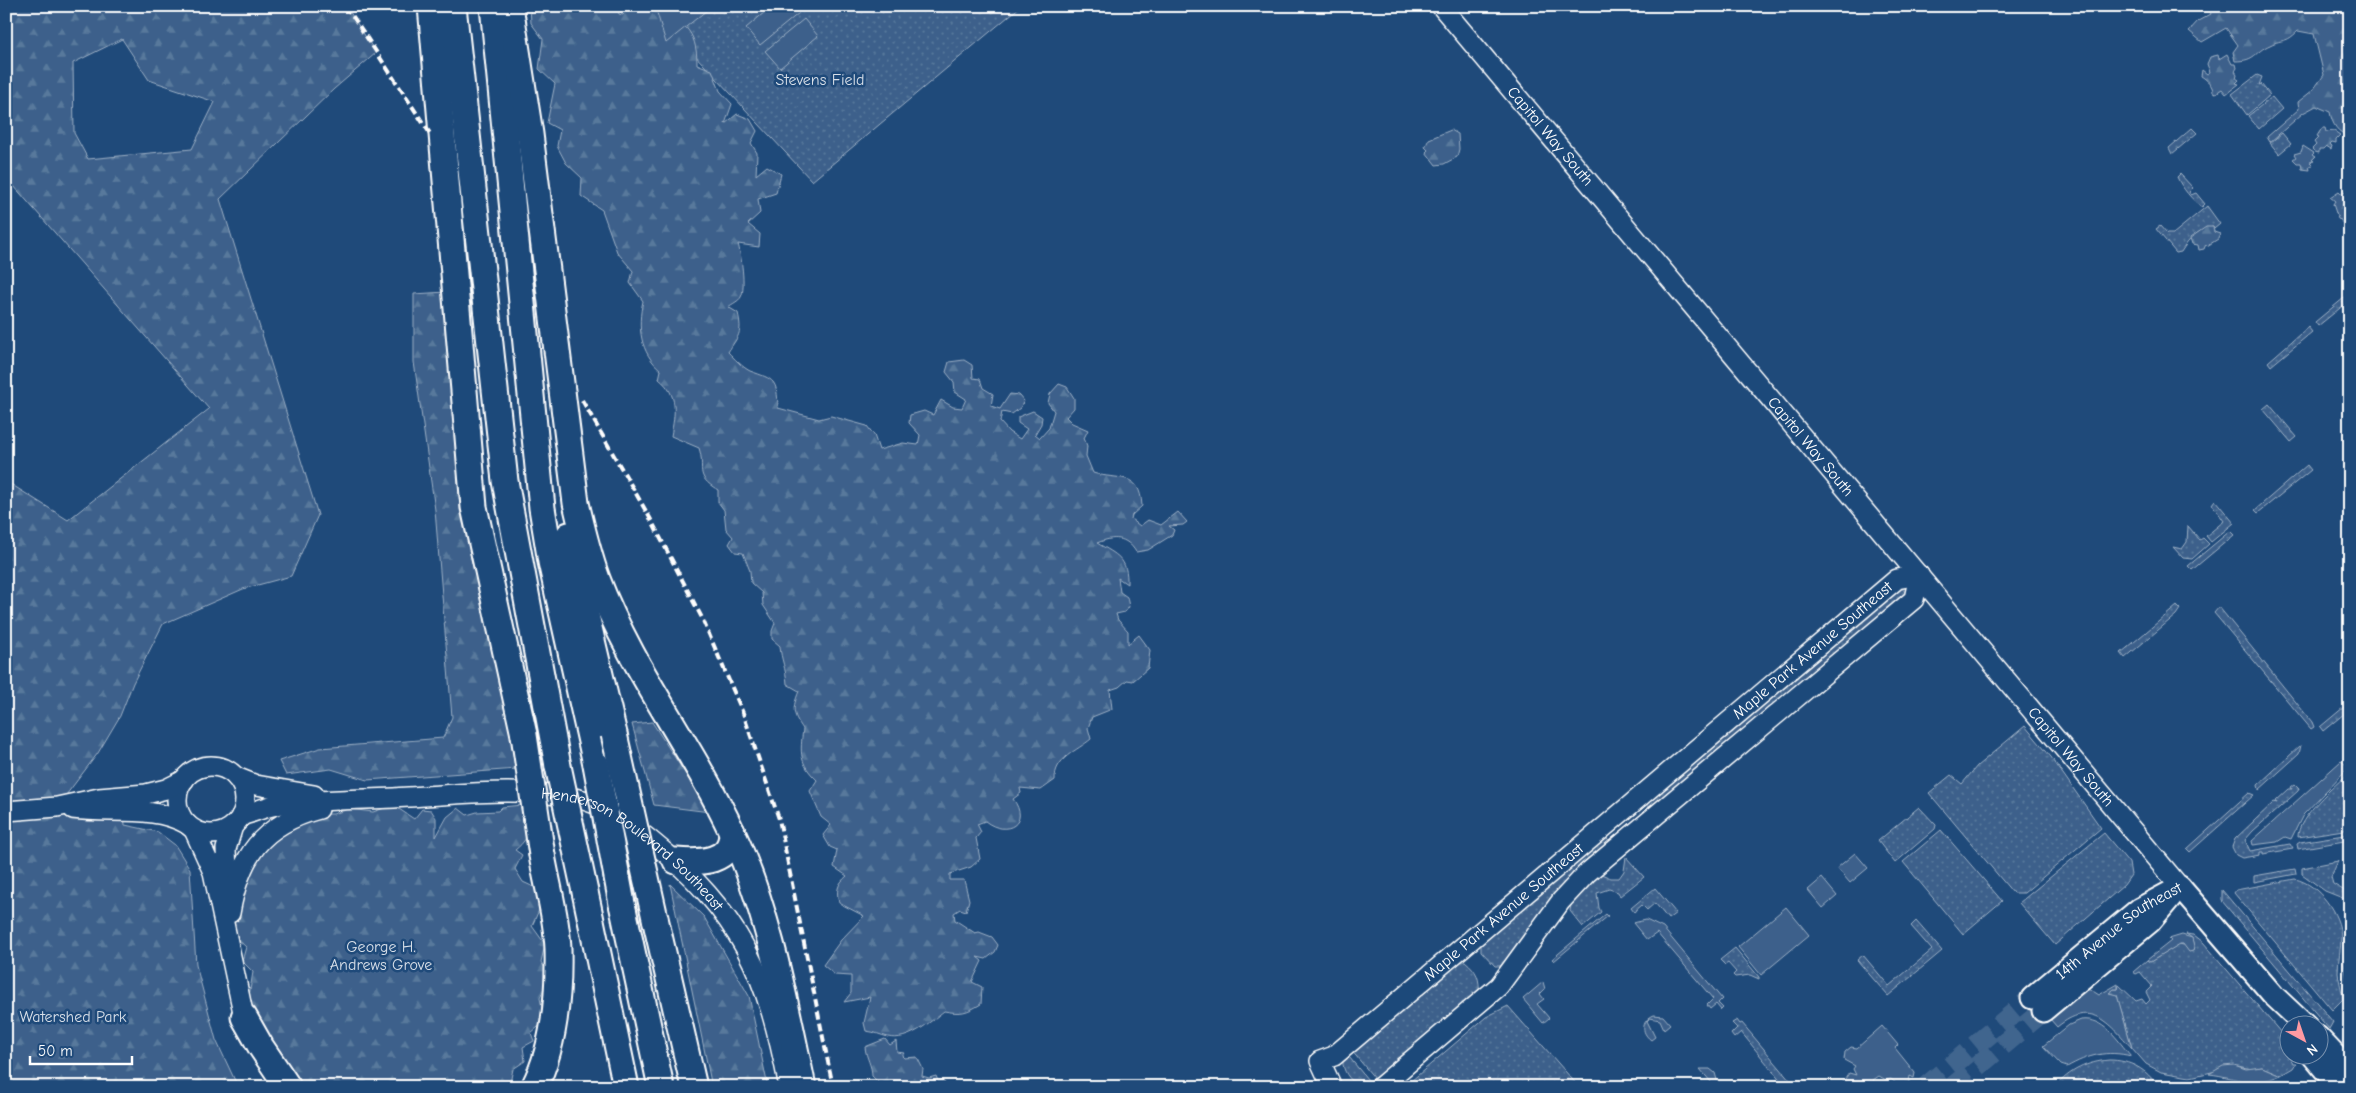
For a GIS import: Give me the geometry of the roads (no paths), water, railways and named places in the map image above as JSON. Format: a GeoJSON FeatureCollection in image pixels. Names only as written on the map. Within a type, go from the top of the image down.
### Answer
{"type":"FeatureCollection","features":[{"type":"Feature","properties":{"kind":"highway"},"geometry":{"type":"LineString","coordinates":[[431,6],[474,507],[524,735],[558,948],[556,998],[546,1058],[534,1087]]}},
{"type":"Feature","properties":{"kind":"highway"},"geometry":{"type":"LineString","coordinates":[[453,6],[505,481],[558,766],[626,1087]]}},
{"type":"Feature","properties":{"kind":"highway"},"geometry":{"type":"LineString","coordinates":[[492,6],[542,508],[551,562],[596,764],[622,904],[661,1087]]}},
{"type":"Feature","properties":{"kind":"highway"},"geometry":{"type":"LineString","coordinates":[[510,6],[530,134],[575,493],[585,543],[612,613],[636,660],[695,760],[732,832],[757,898],[784,1001],[803,1087]]}},
{"type":"Feature","properties":{"kind":"highway"},"geometry":{"type":"LineString","coordinates":[[530,134],[570,542],[694,1087]]}},
{"type":"Feature","properties":{"kind":"highway"},"geometry":{"type":"LineString","coordinates":[[676,861],[698,862],[721,856],[729,848],[732,832]]}},
{"type":"Feature","properties":{"kind":"highway"},"geometry":{"type":"LineString","coordinates":[[518,1087],[536,1055],[556,998]]}},
{"type":"Feature","properties":{"kind":"highway"},"geometry":{"type":"LineString","coordinates":[[244,1017],[261,1047],[288,1087]]}},
{"type":"Feature","properties":{"kind":"main road","name":"Capitol Way South"},"geometry":{"type":"LineString","coordinates":[[1441,6],[1647,254],[1920,575],[2106,802],[2180,887]]}},
{"type":"Feature","properties":{"kind":"main road","name":"Maple Park Avenue Southeast"},"geometry":{"type":"LineString","coordinates":[[1332,1087],[1320,1061],[1334,1056],[1897,579],[1920,575],[1914,599],[1587,873],[1561,901],[1499,986],[1380,1087]]}},
{"type":"Feature","properties":{"kind":"main road"},"geometry":{"type":"LineString","coordinates":[[6,811],[57,807],[99,798],[153,793],[184,780],[193,772],[211,766],[229,771],[236,777],[245,796],[226,849],[230,948]]}},
{"type":"Feature","properties":{"kind":"main road","name":"Henderson Boulevard Southeast"},"geometry":{"type":"LineString","coordinates":[[236,777],[268,788],[349,801]]}},
{"type":"Feature","properties":{"kind":"main road"},"geometry":{"type":"LineString","coordinates":[[184,780],[180,788],[178,807],[191,827],[213,872],[244,1017],[273,1087]]}},
{"type":"Feature","properties":{"kind":"main road","name":"Henderson Boulevard Southeast"},"geometry":{"type":"LineString","coordinates":[[237,821],[281,804],[498,793],[576,798],[609,811],[639,831],[676,861],[719,907],[753,962],[768,998],[789,1087]]}},
{"type":"Feature","properties":{"kind":"main road"},"geometry":{"type":"LineString","coordinates":[[230,913],[241,869],[253,849],[265,837],[294,817],[349,801]]}},
{"type":"Feature","properties":{"kind":"main road"},"geometry":{"type":"LineString","coordinates":[[57,807],[116,812],[154,812],[175,817],[191,827],[214,834],[237,821]]}},
{"type":"Feature","properties":{"kind":"main road"},"geometry":{"type":"LineString","coordinates":[[2180,887],[2274,996],[2295,1016]]}},
{"type":"Feature","properties":{"kind":"main road","name":"14th Avenue Southeast"},"geometry":{"type":"LineString","coordinates":[[2038,1004],[2139,909],[2180,887]]}},
{"type":"Feature","properties":{"kind":"main road"},"geometry":{"type":"LineString","coordinates":[[2274,996],[2287,1016]]}},
{"type":"Feature","properties":{"kind":"main road"},"geometry":{"type":"LineString","coordinates":[[2328,1047],[2350,1071]]}},
{"type":"Feature","properties":{"kind":"main road"},"geometry":{"type":"LineString","coordinates":[[2321,1066],[2339,1087]]}},
{"type":"Feature","properties":{"kind":"tunnel"},"geometry":{"type":"LineString","coordinates":[[1926,1087],[2032,998]]}},
{"type":"Feature","properties":{"kind":"tunnel"},"geometry":{"type":"LineString","coordinates":[[1953,1087],[2043,1011]]}},
{"type":"Feature","properties":{"kind":"railway"},"geometry":{"type":"LineString","coordinates":[[346,6],[431,135]]}},
{"type":"Feature","properties":{"kind":"railway"},"geometry":{"type":"LineString","coordinates":[[582,400],[650,518],[702,618],[743,713],[779,819],[833,1087]]}},
{"type":"Feature","properties":{"kind":"park label","name":"Stevens Field"},"geometry":{"type":"Point","coordinates":[820,80]}},
{"type":"Feature","properties":{"kind":"park label","name":"George H. Andrews Grove"},"geometry":{"type":"Point","coordinates":[381,956]}},
{"type":"Feature","properties":{"kind":"park label","name":"Watershed Park"},"geometry":{"type":"Point","coordinates":[73,1017]}}]}
